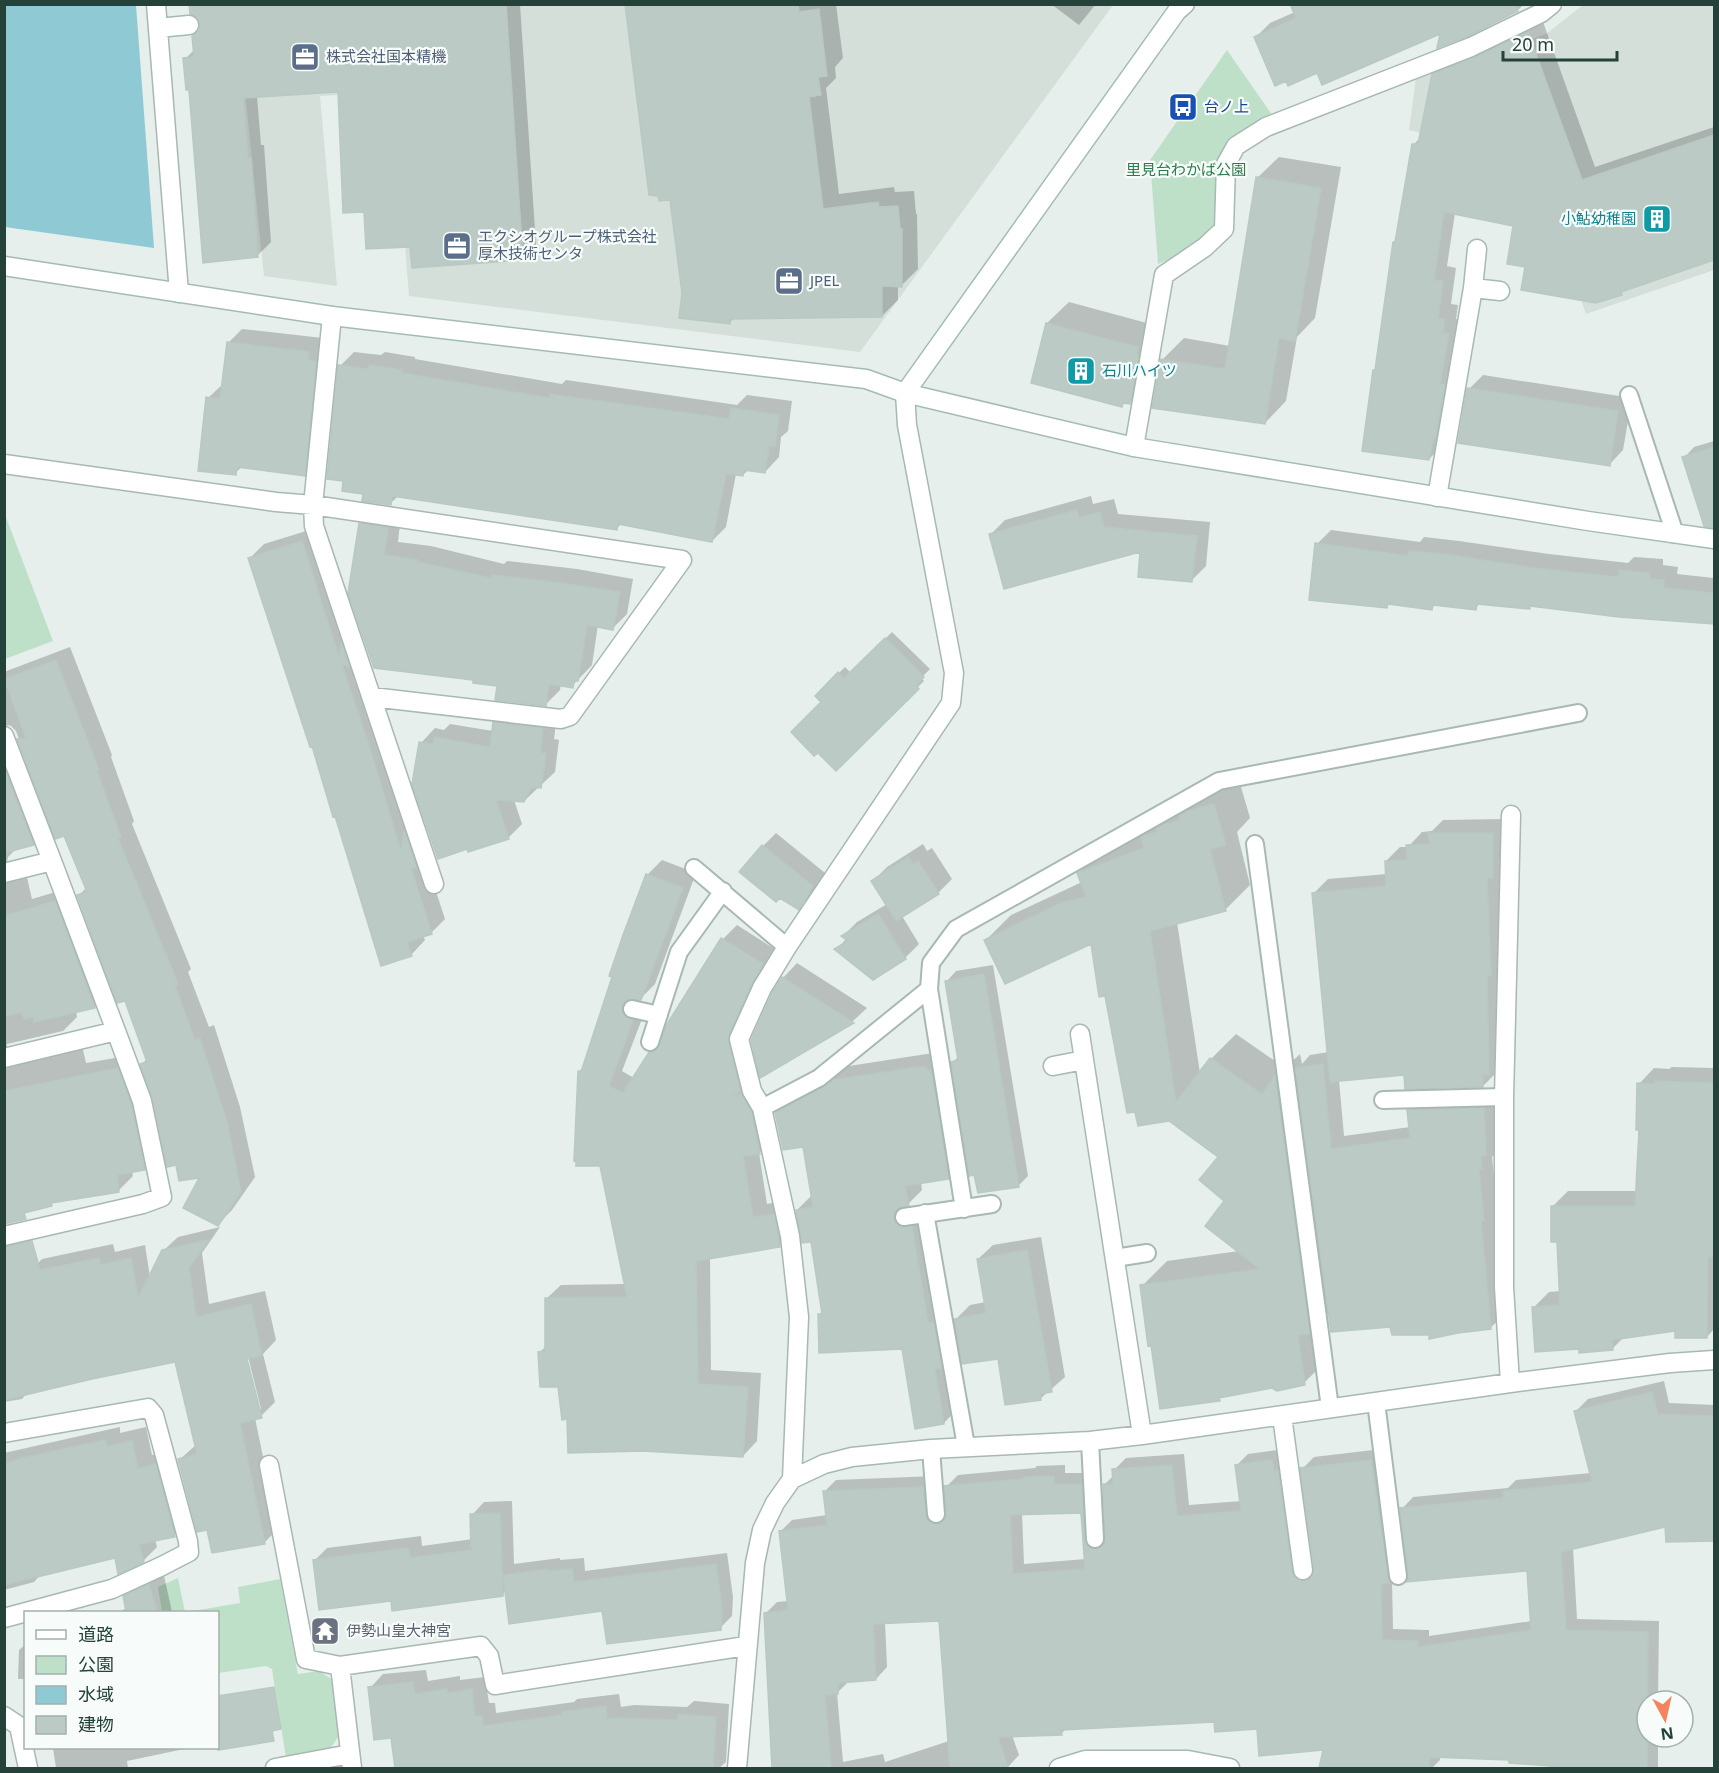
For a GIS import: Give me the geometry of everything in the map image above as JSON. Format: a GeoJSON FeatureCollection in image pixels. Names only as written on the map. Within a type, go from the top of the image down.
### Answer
{"type":"FeatureCollection","features":[{"type":"Feature","properties":{"kind":"street"},"geometry":{"type":"LineString","coordinates":[[156,4],[179,293]]}},
{"type":"Feature","properties":{"kind":"street"},"geometry":{"type":"LineString","coordinates":[[792,1479],[799,1317],[790,1236],[762,1108],[752,1091],[739,1039],[762,988],[951,703],[954,673],[907,425],[905,393],[1180,7]]}},
{"type":"Feature","properties":{"kind":"street"},"geometry":{"type":"LineString","coordinates":[[1134,447],[1164,275],[1205,247],[1224,229],[1226,164],[1236,146],[1266,127],[1471,47],[1544,7]]}},
{"type":"Feature","properties":{"kind":"street"},"geometry":{"type":"LineString","coordinates":[[158,28],[189,25]]}},
{"type":"Feature","properties":{"kind":"street"},"geometry":{"type":"LineString","coordinates":[[1437,497],[1478,249]]}},
{"type":"Feature","properties":{"kind":"street"},"geometry":{"type":"LineString","coordinates":[[4,266],[333,316],[866,379],[905,393],[1134,447],[1437,497],[1714,538]]}},
{"type":"Feature","properties":{"kind":"street"},"geometry":{"type":"LineString","coordinates":[[1473,288],[1500,291]]}},
{"type":"Feature","properties":{"kind":"street"},"geometry":{"type":"LineString","coordinates":[[333,316],[313,505],[315,526],[434,884]]}},
{"type":"Feature","properties":{"kind":"street"},"geometry":{"type":"LineString","coordinates":[[4,464],[276,502],[313,505],[682,560],[570,716],[561,719],[372,697]]}},
{"type":"Feature","properties":{"kind":"street"},"geometry":{"type":"LineString","coordinates":[[4,736],[142,1101],[162,1197],[143,1204],[4,1236]]}},
{"type":"Feature","properties":{"kind":"street"},"geometry":{"type":"LineString","coordinates":[[1510,1383],[1504,1287],[1504,1096],[1511,815]]}},
{"type":"Feature","properties":{"kind":"street"},"geometry":{"type":"LineString","coordinates":[[4,873],[52,861]]}},
{"type":"Feature","properties":{"kind":"street"},"geometry":{"type":"LineString","coordinates":[[4,1058],[116,1031]]}},
{"type":"Feature","properties":{"kind":"street"},"geometry":{"type":"LineString","coordinates":[[1080,1034],[1142,1435]]}},
{"type":"Feature","properties":{"kind":"street"},"geometry":{"type":"LineString","coordinates":[[1053,1066],[1084,1060]]}},
{"type":"Feature","properties":{"kind":"street"},"geometry":{"type":"LineString","coordinates":[[737,1768],[754,1563],[762,1530],[775,1503],[792,1479],[824,1464],[852,1457],[931,1449],[1090,1441],[1142,1435],[1510,1383],[1670,1363],[1714,1360]]}},
{"type":"Feature","properties":{"kind":"street"},"geometry":{"type":"LineString","coordinates":[[4,1434],[148,1408],[154,1415],[188,1541],[189,1552],[112,1589],[30,1611]]}},
{"type":"Feature","properties":{"kind":"street"},"geometry":{"type":"LineString","coordinates":[[1282,1416],[1304,1570]]}},
{"type":"Feature","properties":{"kind":"street"},"geometry":{"type":"LineString","coordinates":[[268,1465],[306,1659],[340,1666],[481,1646],[489,1656],[495,1685],[746,1646]]}},
{"type":"Feature","properties":{"kind":"street"},"geometry":{"type":"LineString","coordinates":[[4,1618],[24,1613]]}},
{"type":"Feature","properties":{"kind":"street"},"geometry":{"type":"LineString","coordinates":[[275,1768],[351,1761],[340,1666]]}},
{"type":"Feature","properties":{"kind":"street"},"geometry":{"type":"LineString","coordinates":[[4,1716],[24,1714]]}},
{"type":"Feature","properties":{"kind":"street"},"geometry":{"type":"LineString","coordinates":[[4,1716],[19,1726],[28,1768]]}},
{"type":"Feature","properties":{"kind":"street"},"geometry":{"type":"LineString","coordinates":[[1059,1768],[1085,1760],[1188,1760],[1230,1768]]}},
{"type":"Feature","properties":{"kind":"lane"},"geometry":{"type":"LineString","coordinates":[[1629,395],[1675,534]]}},
{"type":"Feature","properties":{"kind":"lane"},"geometry":{"type":"LineString","coordinates":[[964,1209],[928,989],[931,963],[956,929],[1219,781],[1578,713]]}},
{"type":"Feature","properties":{"kind":"lane"},"geometry":{"type":"LineString","coordinates":[[1255,844],[1330,1408]]}},
{"type":"Feature","properties":{"kind":"lane"},"geometry":{"type":"LineString","coordinates":[[694,868],[788,947]]}},
{"type":"Feature","properties":{"kind":"lane"},"geometry":{"type":"LineString","coordinates":[[650,1042],[678,952],[723,891]]}},
{"type":"Feature","properties":{"kind":"lane"},"geometry":{"type":"LineString","coordinates":[[762,1108],[819,1078],[928,989]]}},
{"type":"Feature","properties":{"kind":"lane"},"geometry":{"type":"LineString","coordinates":[[632,1009],[659,1015]]}},
{"type":"Feature","properties":{"kind":"lane"},"geometry":{"type":"LineString","coordinates":[[1383,1100],[1504,1096]]}},
{"type":"Feature","properties":{"kind":"lane"},"geometry":{"type":"LineString","coordinates":[[904,1216],[992,1204]]}},
{"type":"Feature","properties":{"kind":"lane"},"geometry":{"type":"LineString","coordinates":[[925,1213],[966,1446]]}},
{"type":"Feature","properties":{"kind":"lane"},"geometry":{"type":"LineString","coordinates":[[1115,1258],[1147,1253]]}},
{"type":"Feature","properties":{"kind":"lane"},"geometry":{"type":"LineString","coordinates":[[1376,1402],[1398,1576]]}},
{"type":"Feature","properties":{"kind":"lane"},"geometry":{"type":"LineString","coordinates":[[1090,1441],[1095,1539]]}},
{"type":"Feature","properties":{"kind":"lane"},"geometry":{"type":"LineString","coordinates":[[931,1449],[936,1514]]}},
{"type":"Feature","properties":{"kind":"shaded area"},"geometry":{"type":"Polygon","coordinates":[[[236,5],[1113,5],[860,352],[409,296],[393,92],[320,96],[337,286],[264,276],[236,5]]]}},
{"type":"Feature","properties":{"kind":"shaded area"},"geometry":{"type":"Polygon","coordinates":[[[1583,5],[1714,5],[1714,270],[1586,314],[1533,159],[1409,130],[1416,78],[1546,34],[1583,5]]]}},
{"type":"Feature","properties":{"kind":"green space","name":"里見台わかば公園"},"geometry":{"type":"Polygon","coordinates":[[[1227,50],[1275,119],[1233,143],[1219,229],[1205,244],[1158,264],[1150,160],[1227,50]]]}},
{"type":"Feature","properties":{"kind":"green space"},"geometry":{"type":"Polygon","coordinates":[[[4,512],[53,641],[5,659],[4,659],[4,512]]]}},
{"type":"Feature","properties":{"kind":"green space"},"geometry":{"type":"Polygon","coordinates":[[[178,1578],[185,1611],[162,1611],[158,1587],[178,1578]]]}},
{"type":"Feature","properties":{"kind":"green space"},"geometry":{"type":"Polygon","coordinates":[[[280,1579],[298,1674],[319,1671],[336,1682],[341,1733],[330,1749],[286,1758],[272,1669],[266,1666],[219,1673],[219,1611],[193,1611],[240,1603],[238,1587],[280,1579]]]}},
{"type":"Feature","properties":{"kind":"water"},"geometry":{"type":"Polygon","coordinates":[[[4,5],[136,5],[154,248],[5,227],[4,5]]]}},
{"type":"Feature","properties":{"kind":"building"},"geometry":{"type":"Polygon","coordinates":[[[189,4],[506,4],[523,260],[412,268],[410,247],[366,249],[364,212],[343,213],[338,92],[243,98],[248,158],[251,158],[258,257],[203,263],[189,90],[186,90],[183,58],[194,57],[192,36],[199,30],[200,25],[198,18],[190,14],[189,4]]]}},
{"type":"Feature","properties":{"kind":"building"},"geometry":{"type":"Polygon","coordinates":[[[625,4],[798,4],[799,12],[819,9],[827,76],[818,77],[821,95],[809,97],[823,209],[878,202],[879,207],[898,206],[900,229],[902,229],[902,287],[882,286],[882,317],[730,319],[730,324],[679,318],[682,293],[670,200],[659,201],[658,196],[649,195],[625,4]]]}},
{"type":"Feature","properties":{"kind":"building"},"geometry":{"type":"Polygon","coordinates":[[[1290,4],[1515,4],[1518,11],[1466,37],[1437,48],[1440,34],[1322,85],[1317,73],[1288,86],[1286,81],[1275,86],[1254,37],[1296,18],[1290,4]]]}},
{"type":"Feature","properties":{"kind":"building"},"geometry":{"type":"Polygon","coordinates":[[[1528,32],[1582,180],[1714,135],[1714,260],[1596,303],[1521,290],[1525,267],[1507,264],[1513,226],[1444,212],[1434,280],[1443,281],[1438,318],[1445,319],[1443,333],[1449,333],[1440,384],[1445,385],[1429,460],[1362,451],[1393,242],[1395,242],[1412,144],[1418,144],[1432,74],[1528,32]]]}},
{"type":"Feature","properties":{"kind":"building"},"geometry":{"type":"Polygon","coordinates":[[[1256,177],[1321,188],[1295,341],[1279,338],[1265,424],[1152,408],[1161,359],[1225,369],[1256,177]]]}},
{"type":"Feature","properties":{"kind":"building","name":"石川ハイツ"},"geometry":{"type":"Polygon","coordinates":[[[1046,323],[1138,347],[1136,355],[1139,355],[1130,404],[1123,403],[1122,407],[1031,383],[1046,323]]]}},
{"type":"Feature","properties":{"kind":"building"},"geometry":{"type":"Polygon","coordinates":[[[227,342],[309,352],[308,360],[316,362],[305,476],[237,467],[236,475],[198,471],[206,397],[220,399],[227,342]]]}},
{"type":"Feature","properties":{"kind":"building"},"geometry":{"type":"Polygon","coordinates":[[[338,365],[369,369],[369,365],[402,370],[402,373],[550,398],[550,394],[729,419],[731,408],[779,415],[775,446],[769,446],[765,473],[743,470],[743,476],[726,474],[712,542],[618,524],[617,530],[392,496],[391,505],[362,501],[363,494],[342,491],[343,481],[327,479],[338,365]]]}},
{"type":"Feature","properties":{"kind":"building"},"geometry":{"type":"Polygon","coordinates":[[[1467,388],[1618,411],[1610,466],[1458,443],[1467,388]]]}},
{"type":"Feature","properties":{"kind":"building"},"geometry":{"type":"Polygon","coordinates":[[[1714,447],[1714,528],[1704,526],[1682,457],[1714,447]]]}},
{"type":"Feature","properties":{"kind":"building"},"geometry":{"type":"Polygon","coordinates":[[[1077,510],[1079,518],[1100,512],[1104,527],[1197,536],[1192,582],[1138,577],[1140,552],[1004,589],[989,534],[1077,510]]]}},
{"type":"Feature","properties":{"kind":"building"},"geometry":{"type":"Polygon","coordinates":[[[359,523],[388,528],[384,555],[418,560],[418,562],[491,578],[492,575],[620,592],[613,630],[587,625],[578,681],[574,681],[573,688],[549,684],[546,706],[495,700],[497,686],[473,683],[473,680],[374,668],[348,593],[359,523]]]}},
{"type":"Feature","properties":{"kind":"building"},"geometry":{"type":"Polygon","coordinates":[[[302,541],[339,657],[341,642],[349,666],[342,665],[401,851],[404,831],[416,867],[411,868],[432,934],[407,942],[412,956],[381,966],[335,816],[333,817],[312,746],[310,747],[248,558],[302,541]]]}},
{"type":"Feature","properties":{"kind":"building"},"geometry":{"type":"Polygon","coordinates":[[[1315,543],[1408,556],[1409,551],[1444,554],[1534,568],[1618,577],[1619,570],[1650,573],[1650,579],[1664,580],[1664,588],[1714,593],[1714,624],[1619,617],[1530,606],[1530,609],[1477,604],[1476,610],[1433,605],[1432,610],[1388,604],[1387,608],[1309,600],[1315,543]]]}},
{"type":"Feature","properties":{"kind":"building"},"geometry":{"type":"Polygon","coordinates":[[[885,638],[924,677],[916,685],[919,689],[836,771],[818,753],[814,756],[791,732],[821,702],[815,696],[838,672],[844,678],[885,638]]]}},
{"type":"Feature","properties":{"kind":"building"},"geometry":{"type":"Polygon","coordinates":[[[56,660],[99,770],[97,771],[121,837],[118,838],[178,984],[175,986],[195,1040],[200,1038],[227,1122],[241,1192],[218,1226],[183,1208],[199,1178],[179,1181],[176,1165],[167,1167],[153,1099],[140,1064],[147,1062],[125,1001],[117,1003],[77,895],[87,892],[64,836],[55,839],[17,739],[26,738],[4,679],[56,660]]]}},
{"type":"Feature","properties":{"kind":"building"},"geometry":{"type":"Polygon","coordinates":[[[493,722],[543,728],[540,753],[546,753],[541,788],[531,787],[524,802],[496,800],[509,839],[438,859],[412,784],[419,742],[433,744],[434,737],[490,747],[493,722]]]}},
{"type":"Feature","properties":{"kind":"building"},"geometry":{"type":"Polygon","coordinates":[[[4,769],[34,845],[4,853],[4,769]]]}},
{"type":"Feature","properties":{"kind":"building"},"geometry":{"type":"Polygon","coordinates":[[[1214,804],[1226,845],[1210,849],[1226,911],[1150,931],[1176,1102],[1210,1058],[1262,1094],[1275,1076],[1310,1334],[1298,1335],[1305,1385],[1277,1391],[1272,1388],[1219,1398],[1220,1401],[1160,1409],[1151,1345],[1148,1346],[1140,1285],[1260,1269],[1205,1226],[1224,1201],[1199,1180],[1218,1157],[1169,1121],[1138,1126],[1135,1112],[1127,1113],[1105,996],[1099,997],[1091,944],[1005,984],[984,940],[1063,902],[1086,897],[1077,873],[1144,848],[1141,837],[1157,832],[1156,828],[1165,824],[1180,820],[1179,816],[1188,811],[1214,804]]]}},
{"type":"Feature","properties":{"kind":"building"},"geometry":{"type":"Polygon","coordinates":[[[1428,833],[1493,833],[1493,878],[1487,878],[1491,975],[1487,975],[1489,1075],[1483,1075],[1483,1087],[1405,1089],[1404,1075],[1330,1082],[1312,893],[1386,886],[1385,861],[1407,860],[1406,845],[1430,844],[1428,833]]]}},
{"type":"Feature","properties":{"kind":"building"},"geometry":{"type":"Polygon","coordinates":[[[762,845],[813,886],[799,910],[780,898],[776,902],[739,872],[762,845]]]}},
{"type":"Feature","properties":{"kind":"building"},"geometry":{"type":"Polygon","coordinates":[[[908,857],[913,864],[918,861],[939,894],[896,921],[871,881],[908,857]]]}},
{"type":"Feature","properties":{"kind":"building"},"geometry":{"type":"Polygon","coordinates":[[[646,874],[683,888],[641,1000],[628,999],[622,1006],[625,1016],[633,1020],[609,1086],[623,1093],[649,1052],[657,1049],[667,1024],[721,938],[763,964],[752,983],[728,1041],[740,1091],[732,1096],[741,1094],[751,1112],[760,1154],[743,1156],[753,1217],[774,1214],[780,1247],[696,1261],[698,1384],[748,1387],[743,1457],[643,1451],[568,1453],[567,1419],[562,1420],[558,1387],[540,1387],[538,1352],[545,1351],[545,1298],[627,1297],[600,1166],[576,1166],[574,1161],[578,1071],[581,1072],[612,977],[609,976],[646,874]]]}},
{"type":"Feature","properties":{"kind":"building"},"geometry":{"type":"Polygon","coordinates":[[[55,901],[95,1008],[34,1022],[33,1017],[24,1019],[22,1012],[4,1016],[4,916],[55,901]]]}},
{"type":"Feature","properties":{"kind":"building"},"geometry":{"type":"Polygon","coordinates":[[[878,914],[906,959],[873,980],[834,949],[848,941],[841,936],[878,914]]]}},
{"type":"Feature","properties":{"kind":"building"},"geometry":{"type":"Polygon","coordinates":[[[984,974],[1019,1187],[978,1193],[974,1175],[969,1176],[951,1062],[958,1060],[945,981],[984,974]]]}},
{"type":"Feature","properties":{"kind":"building"},"geometry":{"type":"Polygon","coordinates":[[[782,977],[854,1023],[760,1078],[751,1040],[772,993],[782,977]]]}},
{"type":"Feature","properties":{"kind":"building"},"geometry":{"type":"Polygon","coordinates":[[[1323,1064],[1331,1149],[1410,1138],[1407,1110],[1484,1108],[1486,1156],[1481,1156],[1482,1169],[1479,1169],[1484,1221],[1481,1221],[1491,1329],[1429,1339],[1429,1335],[1392,1335],[1390,1327],[1331,1332],[1295,1068],[1323,1064]]]}},
{"type":"Feature","properties":{"kind":"building"},"geometry":{"type":"Polygon","coordinates":[[[918,1067],[931,1071],[949,1179],[905,1186],[909,1206],[898,1208],[894,1214],[895,1223],[900,1226],[912,1226],[928,1323],[934,1322],[942,1368],[935,1369],[944,1424],[915,1429],[902,1349],[819,1353],[818,1314],[822,1314],[811,1242],[802,1243],[796,1210],[813,1207],[803,1147],[783,1150],[775,1113],[833,1080],[918,1067]]]}},
{"type":"Feature","properties":{"kind":"building"},"geometry":{"type":"Polygon","coordinates":[[[118,1068],[131,1104],[145,1170],[117,1175],[119,1192],[51,1203],[52,1206],[24,1213],[26,1219],[4,1224],[4,1091],[118,1068]]]}},
{"type":"Feature","properties":{"kind":"building"},"geometry":{"type":"Polygon","coordinates":[[[1655,1081],[1714,1083],[1714,1257],[1708,1257],[1707,1338],[1675,1338],[1675,1331],[1612,1340],[1613,1350],[1579,1353],[1579,1349],[1535,1352],[1532,1307],[1560,1305],[1557,1242],[1551,1242],[1551,1206],[1635,1206],[1639,1130],[1636,1130],[1637,1083],[1655,1084],[1655,1081]]]}},
{"type":"Feature","properties":{"kind":"building"},"geometry":{"type":"Polygon","coordinates":[[[209,1240],[189,1268],[196,1317],[251,1304],[262,1356],[247,1359],[262,1418],[240,1423],[265,1544],[212,1553],[207,1530],[197,1532],[178,1459],[197,1454],[175,1362],[4,1400],[4,1247],[32,1241],[40,1270],[99,1258],[101,1265],[131,1258],[138,1298],[162,1250],[209,1240]]]}},
{"type":"Feature","properties":{"kind":"building"},"geometry":{"type":"Polygon","coordinates":[[[1027,1250],[1052,1392],[1040,1394],[1041,1400],[1005,1405],[998,1359],[962,1364],[954,1319],[986,1313],[977,1259],[1027,1250]]]}},
{"type":"Feature","properties":{"kind":"building"},"geometry":{"type":"Polygon","coordinates":[[[1652,1392],[1658,1414],[1714,1416],[1714,1541],[1666,1542],[1665,1527],[1561,1552],[1566,1630],[1648,1632],[1648,1689],[1635,1689],[1635,1749],[1647,1749],[1647,1768],[1550,1768],[1550,1766],[1509,1763],[1509,1760],[1430,1757],[1429,1768],[1319,1768],[1323,1750],[1259,1756],[1257,1729],[1215,1732],[1214,1722],[1061,1730],[1062,1735],[998,1737],[1008,1768],[950,1768],[939,1621],[873,1624],[876,1680],[838,1683],[838,1694],[825,1695],[831,1768],[772,1768],[764,1613],[788,1610],[779,1531],[827,1525],[823,1491],[923,1487],[926,1515],[928,1520],[936,1524],[946,1518],[944,1486],[1054,1476],[1054,1484],[1082,1484],[1085,1540],[1090,1548],[1096,1549],[1104,1544],[1105,1539],[1103,1484],[1113,1484],[1112,1469],[1172,1465],[1177,1516],[1241,1511],[1235,1465],[1272,1460],[1274,1471],[1278,1471],[1292,1572],[1295,1577],[1304,1581],[1310,1578],[1314,1568],[1300,1468],[1371,1460],[1388,1577],[1391,1583],[1381,1584],[1382,1640],[1418,1641],[1418,1647],[1531,1630],[1527,1571],[1406,1582],[1408,1575],[1400,1508],[1503,1498],[1503,1491],[1592,1482],[1574,1411],[1652,1392]],[[1081,1513],[1010,1515],[1013,1574],[1085,1569],[1081,1513]]]}},
{"type":"Feature","properties":{"kind":"building"},"geometry":{"type":"Polygon","coordinates":[[[106,1440],[107,1446],[132,1441],[138,1469],[156,1464],[175,1537],[139,1544],[144,1562],[118,1574],[115,1558],[4,1585],[4,1464],[106,1440]]]}},
{"type":"Feature","properties":{"kind":"building"},"geometry":{"type":"Polygon","coordinates":[[[500,1513],[503,1596],[392,1611],[391,1601],[319,1610],[313,1560],[408,1548],[410,1558],[471,1550],[470,1514],[500,1513]]]}},
{"type":"Feature","properties":{"kind":"building"},"geometry":{"type":"Polygon","coordinates":[[[716,1564],[722,1609],[721,1630],[607,1644],[602,1611],[509,1624],[503,1575],[548,1569],[549,1571],[572,1569],[574,1582],[716,1564]]]}},
{"type":"Feature","properties":{"kind":"building"},"geometry":{"type":"Polygon","coordinates":[[[149,1584],[157,1611],[126,1611],[123,1596],[149,1584]]]}},
{"type":"Feature","properties":{"kind":"building"},"geometry":{"type":"Polygon","coordinates":[[[413,1682],[415,1694],[447,1689],[447,1693],[472,1689],[475,1716],[482,1716],[483,1726],[562,1715],[562,1712],[606,1706],[607,1719],[678,1720],[679,1714],[716,1717],[713,1768],[395,1768],[391,1738],[374,1740],[368,1687],[413,1682]]]}},
{"type":"Feature","properties":{"kind":"building"},"geometry":{"type":"Polygon","coordinates":[[[274,1687],[281,1729],[272,1731],[274,1741],[218,1750],[219,1696],[274,1687]]]}},
{"type":"Feature","properties":{"kind":"place","name":"株式会社国本精機"},"geometry":{"type":"Point","coordinates":[305,57]}},
{"type":"Feature","properties":{"kind":"place","name":"台ノ上"},"geometry":{"type":"Point","coordinates":[1183,107]}},
{"type":"Feature","properties":{"kind":"place","name":"小鮎幼稚園"},"geometry":{"type":"Point","coordinates":[1657,219]}},
{"type":"Feature","properties":{"kind":"place","name":"エクシオグループ株式会社 厚木技術センタ"},"geometry":{"type":"Point","coordinates":[457,246]}},
{"type":"Feature","properties":{"kind":"place","name":"JPEL"},"geometry":{"type":"Point","coordinates":[789,281]}},
{"type":"Feature","properties":{"kind":"place","name":"石川ハイツ"},"geometry":{"type":"Point","coordinates":[1081,371]}},
{"type":"Feature","properties":{"kind":"place","name":"伊勢山皇大神宮"},"geometry":{"type":"Point","coordinates":[325,1631]}}]}
